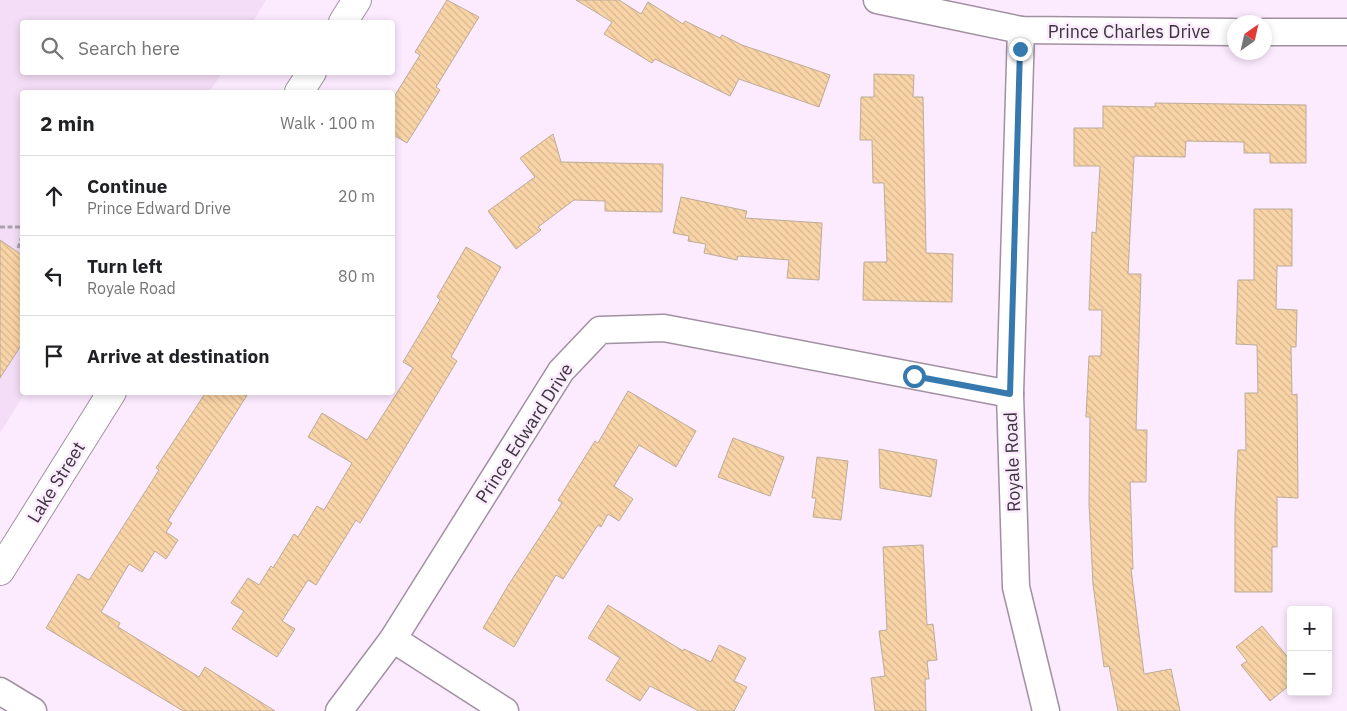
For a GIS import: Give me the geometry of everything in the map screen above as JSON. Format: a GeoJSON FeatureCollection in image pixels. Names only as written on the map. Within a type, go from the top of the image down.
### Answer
{"type":"FeatureCollection","features":[{"type":"Feature","properties":{"kind":"main road"},"geometry":{"type":"LineString","coordinates":[[344,20],[357,0]]}},
{"type":"Feature","properties":{"kind":"main road"},"geometry":{"type":"LineString","coordinates":[[301,90],[310,75]]}},
{"type":"Feature","properties":{"kind":"main road","name":"Lake Street"},"geometry":{"type":"LineString","coordinates":[[0,571],[110,395]]}},
{"type":"Feature","properties":{"kind":"street","name":"Prince Charles Drive"},"geometry":{"type":"LineString","coordinates":[[876,0],[1021,30],[1227,32]]}},
{"type":"Feature","properties":{"kind":"street","name":"Royale Road"},"geometry":{"type":"LineString","coordinates":[[1021,30],[1010,394],[1016,587],[1046,711]]}},
{"type":"Feature","properties":{"kind":"street"},"geometry":{"type":"LineString","coordinates":[[1272,32],[1347,32]]}},
{"type":"Feature","properties":{"kind":"street","name":"Prince Edward Drive"},"geometry":{"type":"LineString","coordinates":[[339,711],[393,639],[561,371],[600,330],[664,328],[1010,394]]}},
{"type":"Feature","properties":{"kind":"street"},"geometry":{"type":"LineString","coordinates":[[393,639],[505,711]]}},
{"type":"Feature","properties":{"kind":"street"},"geometry":{"type":"LineString","coordinates":[[0,692],[33,711]]}},
{"type":"Feature","properties":{"kind":"path"},"geometry":{"type":"LineString","coordinates":[[0,227],[20,227]]}},
{"type":"Feature","properties":{"kind":"path"},"geometry":{"type":"LineString","coordinates":[[18,248],[20,242]]}},
{"type":"Feature","properties":{"kind":"shaded area"},"geometry":{"type":"Polygon","coordinates":[[[0,0],[266,0],[254,20],[20,20],[20,75],[221,75],[210,90],[20,90],[20,395],[24,395],[0,433],[0,0]]]}},
{"type":"Feature","properties":{"kind":"building"},"geometry":{"type":"Polygon","coordinates":[[[447,0],[479,17],[436,87],[440,90],[407,143],[395,136],[395,95],[420,55],[415,52],[447,0]]]}},
{"type":"Feature","properties":{"kind":"building"},"geometry":{"type":"Polygon","coordinates":[[[576,0],[619,0],[641,14],[648,2],[683,24],[685,21],[720,38],[722,35],[742,45],[830,75],[819,107],[739,79],[730,96],[655,59],[652,63],[604,34],[612,22],[576,0]]]}},
{"type":"Feature","properties":{"kind":"building"},"geometry":{"type":"Polygon","coordinates":[[[874,74],[914,75],[913,97],[923,97],[926,253],[953,254],[952,302],[863,300],[864,262],[887,262],[884,183],[873,183],[872,140],[860,140],[861,97],[874,97],[874,74]]]}},
{"type":"Feature","properties":{"kind":"building"},"geometry":{"type":"Polygon","coordinates":[[[1155,103],[1306,105],[1306,163],[1270,163],[1270,153],[1244,153],[1244,142],[1186,141],[1185,157],[1134,156],[1128,274],[1141,274],[1136,430],[1147,430],[1146,482],[1130,482],[1133,569],[1131,569],[1144,674],[1171,669],[1180,711],[1118,711],[1109,666],[1104,667],[1093,584],[1089,503],[1090,417],[1086,417],[1089,356],[1101,356],[1102,310],[1089,310],[1092,232],[1096,233],[1100,166],[1074,166],[1074,128],[1103,128],[1103,106],[1155,107],[1155,103]]]}},
{"type":"Feature","properties":{"kind":"building"},"geometry":{"type":"Polygon","coordinates":[[[553,134],[561,162],[663,164],[662,212],[605,211],[605,201],[574,200],[538,227],[541,230],[516,249],[488,211],[535,177],[520,158],[553,134]]]}},
{"type":"Feature","properties":{"kind":"building"},"geometry":{"type":"Polygon","coordinates":[[[681,197],[747,211],[745,218],[822,223],[819,280],[787,278],[789,260],[738,256],[737,260],[704,253],[706,244],[688,241],[689,236],[673,233],[681,197]]]}},
{"type":"Feature","properties":{"kind":"building"},"geometry":{"type":"Polygon","coordinates":[[[1254,209],[1292,209],[1292,266],[1277,266],[1276,309],[1297,310],[1296,347],[1291,347],[1292,395],[1297,394],[1298,498],[1277,497],[1277,547],[1272,547],[1272,592],[1235,592],[1235,515],[1238,450],[1246,450],[1245,393],[1258,393],[1257,345],[1236,344],[1238,280],[1254,280],[1254,209]]]}},
{"type":"Feature","properties":{"kind":"building"},"geometry":{"type":"Polygon","coordinates":[[[0,240],[20,254],[20,347],[0,378],[0,240]]]}},
{"type":"Feature","properties":{"kind":"building"},"geometry":{"type":"Polygon","coordinates":[[[466,247],[501,267],[451,357],[457,361],[360,523],[356,520],[316,585],[308,580],[282,621],[295,629],[277,657],[232,629],[244,611],[231,603],[248,578],[259,585],[271,566],[273,568],[294,534],[298,537],[317,506],[324,510],[352,463],[308,437],[322,413],[367,440],[413,368],[403,362],[440,300],[437,297],[466,247]]]}},
{"type":"Feature","properties":{"kind":"building"},"geometry":{"type":"Polygon","coordinates":[[[628,391],[696,431],[676,467],[639,445],[614,486],[633,499],[619,521],[608,514],[601,527],[598,525],[563,579],[556,575],[514,647],[483,628],[509,584],[562,503],[558,500],[595,441],[598,443],[628,391]]]}},
{"type":"Feature","properties":{"kind":"building"},"geometry":{"type":"Polygon","coordinates":[[[204,395],[247,395],[168,521],[172,523],[166,532],[178,540],[166,559],[155,551],[142,572],[129,564],[101,612],[120,623],[118,627],[199,677],[205,667],[275,711],[183,711],[46,628],[78,574],[89,580],[159,470],[156,468],[204,395]]]}},
{"type":"Feature","properties":{"kind":"building"},"geometry":{"type":"Polygon","coordinates":[[[733,438],[784,457],[770,496],[718,477],[733,438]]]}},
{"type":"Feature","properties":{"kind":"building"},"geometry":{"type":"Polygon","coordinates":[[[879,449],[937,460],[931,497],[880,488],[879,449]]]}},
{"type":"Feature","properties":{"kind":"building"},"geometry":{"type":"Polygon","coordinates":[[[817,457],[848,461],[841,520],[813,517],[816,498],[812,498],[817,457]]]}},
{"type":"Feature","properties":{"kind":"building"},"geometry":{"type":"Polygon","coordinates":[[[923,545],[927,625],[933,624],[937,660],[927,661],[929,679],[925,679],[926,711],[875,711],[871,678],[885,676],[879,631],[887,630],[883,547],[923,545]]]}},
{"type":"Feature","properties":{"kind":"building"},"geometry":{"type":"Polygon","coordinates":[[[608,605],[683,651],[684,649],[711,662],[719,645],[746,658],[734,681],[747,687],[734,711],[699,711],[650,686],[640,701],[606,680],[620,658],[588,638],[608,605]]]}},
{"type":"Feature","properties":{"kind":"building"},"geometry":{"type":"Polygon","coordinates":[[[1262,626],[1287,656],[1287,687],[1270,701],[1241,665],[1247,661],[1236,647],[1262,626]]]}},
{"type":"Feature","properties":{"kind":"route"},"geometry":{"type":"LineString","coordinates":[[914,376],[1010,394],[1020,49]]}}]}
